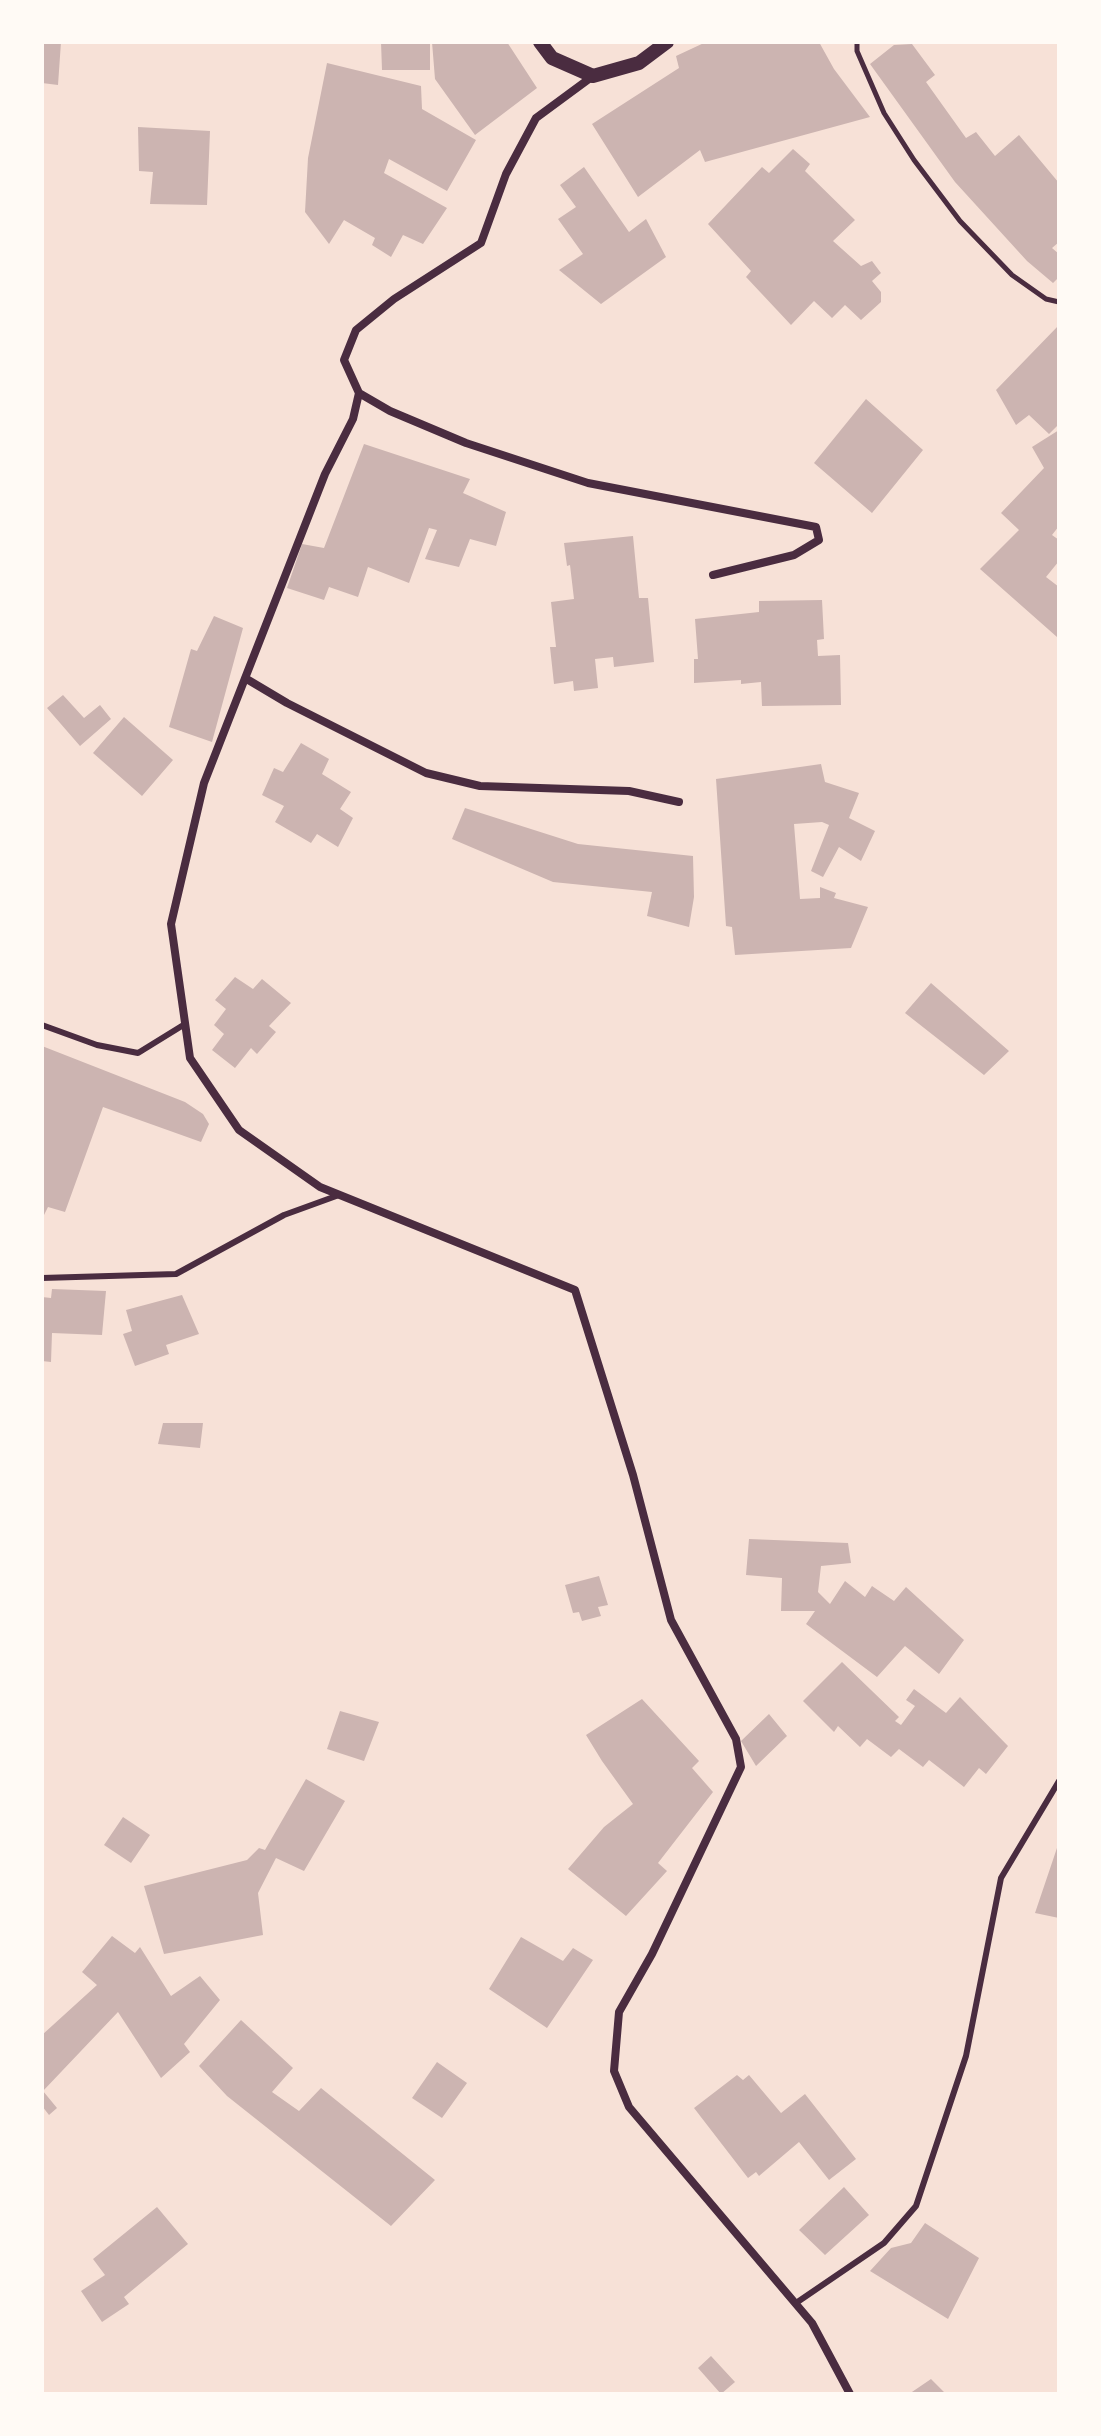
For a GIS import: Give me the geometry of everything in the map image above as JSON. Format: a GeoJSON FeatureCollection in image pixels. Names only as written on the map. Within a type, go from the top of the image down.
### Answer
{"type":"FeatureCollection","features":[{"type":"Feature","properties":{"kind":"street"},"geometry":{"type":"LineString","coordinates":[[540,42],[552,58],[593,76]]}},
{"type":"Feature","properties":{"kind":"street"},"geometry":{"type":"LineString","coordinates":[[667,42],[639,63],[593,76],[536,118],[506,174],[481,243],[394,299],[356,330],[344,360],[359,393],[390,411],[466,443],[588,483],[816,527],[819,540],[794,555],[713,575]]}},
{"type":"Feature","properties":{"kind":"street"},"geometry":{"type":"LineString","coordinates":[[359,393],[353,419],[325,474],[204,783],[171,924],[190,1058],[239,1130],[320,1187],[575,1290],[633,1475],[671,1620],[736,1739],[741,1767],[652,1954],[619,2012],[614,2071],[629,2107],[812,2323],[850,2394]]}},
{"type":"Feature","properties":{"kind":"street"},"geometry":{"type":"LineString","coordinates":[[245,678],[287,703],[426,773],[480,786],[629,791],[679,802]]}},
{"type":"Feature","properties":{"kind":"lane"},"geometry":{"type":"LineString","coordinates":[[42,1025],[97,1045],[138,1053],[185,1024]]}},
{"type":"Feature","properties":{"kind":"lane"},"geometry":{"type":"LineString","coordinates":[[42,1278],[176,1274],[284,1215],[339,1195]]}},
{"type":"Feature","properties":{"kind":"lane"},"geometry":{"type":"LineString","coordinates":[[796,2303],[884,2243],[916,2206],[966,2056],[1001,1878],[1059,1781]]}},
{"type":"Feature","properties":{"kind":"path"},"geometry":{"type":"LineString","coordinates":[[857,42],[857,51],[884,113],[914,160],[960,221],[1012,275],[1046,299],[1059,302]]}},
{"type":"Feature","properties":{"kind":"building"},"geometry":{"type":"Polygon","coordinates":[[[42,42],[61,42],[58,85],[42,83],[42,42]]]}},
{"type":"Feature","properties":{"kind":"building"},"geometry":{"type":"Polygon","coordinates":[[[381,42],[430,42],[430,70],[382,70],[381,42]]]}},
{"type":"Feature","properties":{"kind":"building"},"geometry":{"type":"Polygon","coordinates":[[[432,42],[507,42],[537,88],[475,135],[435,79],[432,42]]]}},
{"type":"Feature","properties":{"kind":"building"},"geometry":{"type":"Polygon","coordinates":[[[706,42],[819,42],[834,69],[870,117],[705,162],[700,150],[638,197],[592,124],[679,68],[676,56],[706,42]]]}},
{"type":"Feature","properties":{"kind":"building"},"geometry":{"type":"Polygon","coordinates":[[[912,44],[935,75],[926,82],[966,138],[976,132],[995,156],[1019,135],[1059,183],[1059,242],[1052,248],[1059,254],[1059,277],[1053,283],[1027,261],[955,182],[870,64],[894,45],[912,44]]]}},
{"type":"Feature","properties":{"kind":"building"},"geometry":{"type":"Polygon","coordinates":[[[327,63],[421,86],[422,109],[476,140],[447,191],[389,159],[384,173],[447,208],[423,244],[403,235],[391,257],[372,245],[375,238],[344,220],[329,244],[305,212],[308,158],[327,63]]]}},
{"type":"Feature","properties":{"kind":"building"},"geometry":{"type":"Polygon","coordinates":[[[138,127],[210,131],[207,205],[150,204],[153,172],[139,171],[138,127]]]}},
{"type":"Feature","properties":{"kind":"building"},"geometry":{"type":"Polygon","coordinates":[[[793,149],[810,164],[805,171],[855,220],[833,241],[861,266],[872,261],[881,273],[872,281],[881,292],[881,302],[861,320],[845,305],[832,318],[814,301],[791,325],[746,277],[751,271],[708,224],[762,167],[769,173],[793,149]]]}},
{"type":"Feature","properties":{"kind":"building"},"geometry":{"type":"Polygon","coordinates":[[[584,167],[629,232],[646,219],[666,257],[601,304],[559,270],[583,254],[558,219],[576,207],[560,185],[584,167]]]}},
{"type":"Feature","properties":{"kind":"building"},"geometry":{"type":"Polygon","coordinates":[[[1059,325],[1059,424],[1049,434],[1029,415],[1016,425],[996,390],[1059,325]]]}},
{"type":"Feature","properties":{"kind":"building"},"geometry":{"type":"Polygon","coordinates":[[[866,399],[923,450],[872,513],[814,463],[866,399]]]}},
{"type":"Feature","properties":{"kind":"building"},"geometry":{"type":"Polygon","coordinates":[[[1059,430],[1059,526],[1052,535],[1059,540],[1059,561],[1046,577],[1059,587],[1057,637],[980,569],[1019,530],[1001,513],[1044,468],[1032,447],[1059,430]]]}},
{"type":"Feature","properties":{"kind":"building"},"geometry":{"type":"Polygon","coordinates":[[[364,444],[470,479],[463,493],[506,512],[496,546],[470,539],[459,567],[425,559],[437,530],[429,528],[409,583],[368,567],[358,597],[329,587],[324,600],[287,588],[302,544],[324,548],[364,444]]]}},
{"type":"Feature","properties":{"kind":"building"},"geometry":{"type":"Polygon","coordinates":[[[633,536],[639,598],[648,598],[654,662],[614,667],[613,657],[595,659],[598,688],[574,691],[573,681],[554,684],[550,647],[556,647],[551,602],[574,599],[564,543],[633,536]]]}},
{"type":"Feature","properties":{"kind":"building"},"geometry":{"type":"Polygon","coordinates":[[[822,600],[824,639],[817,640],[818,656],[840,655],[841,705],[762,706],[761,682],[694,683],[694,659],[698,659],[695,619],[759,612],[759,601],[822,600]]]}},
{"type":"Feature","properties":{"kind":"building"},"geometry":{"type":"Polygon","coordinates":[[[214,616],[243,628],[212,742],[169,727],[191,649],[197,651],[214,616]]]}},
{"type":"Feature","properties":{"kind":"building"},"geometry":{"type":"Polygon","coordinates":[[[63,695],[84,718],[100,705],[111,719],[80,746],[47,708],[63,695]]]}},
{"type":"Feature","properties":{"kind":"building"},"geometry":{"type":"Polygon","coordinates":[[[124,717],[173,760],[142,796],[93,753],[124,717]]]}},
{"type":"Feature","properties":{"kind":"building"},"geometry":{"type":"Polygon","coordinates":[[[301,743],[329,759],[322,774],[351,792],[340,809],[353,818],[338,847],[317,834],[311,843],[275,822],[284,806],[262,795],[274,768],[283,772],[301,743]]]}},
{"type":"Feature","properties":{"kind":"building"},"geometry":{"type":"Polygon","coordinates":[[[821,764],[825,782],[859,793],[849,818],[875,831],[861,861],[839,847],[823,877],[811,871],[829,825],[822,822],[794,824],[800,899],[820,898],[820,887],[836,893],[834,898],[868,907],[851,948],[735,955],[732,927],[726,926],[716,779],[821,764]]]}},
{"type":"Feature","properties":{"kind":"building"},"geometry":{"type":"Polygon","coordinates":[[[465,808],[578,844],[693,856],[694,897],[689,927],[647,916],[652,892],[553,882],[452,839],[465,808]]]}},
{"type":"Feature","properties":{"kind":"building"},"geometry":{"type":"Polygon","coordinates":[[[235,977],[253,989],[262,979],[291,1003],[269,1026],[276,1032],[257,1054],[251,1048],[235,1068],[212,1050],[224,1034],[214,1025],[226,1009],[215,1000],[235,977]]]}},
{"type":"Feature","properties":{"kind":"building"},"geometry":{"type":"Polygon","coordinates":[[[931,983],[1009,1051],[984,1075],[905,1013],[931,983]]]}},
{"type":"Feature","properties":{"kind":"building"},"geometry":{"type":"Polygon","coordinates":[[[42,1046],[185,1102],[203,1114],[209,1124],[201,1142],[103,1107],[65,1212],[48,1207],[42,1219],[42,1046]]]}},
{"type":"Feature","properties":{"kind":"building"},"geometry":{"type":"Polygon","coordinates":[[[52,1289],[106,1291],[102,1335],[52,1333],[51,1362],[42,1361],[42,1297],[51,1298],[52,1289]]]}},
{"type":"Feature","properties":{"kind":"building"},"geometry":{"type":"Polygon","coordinates":[[[182,1295],[199,1334],[166,1345],[169,1354],[135,1366],[123,1334],[132,1331],[126,1310],[182,1295]]]}},
{"type":"Feature","properties":{"kind":"building"},"geometry":{"type":"Polygon","coordinates":[[[163,1423],[203,1423],[200,1448],[158,1444],[163,1423]]]}},
{"type":"Feature","properties":{"kind":"building"},"geometry":{"type":"Polygon","coordinates":[[[749,1539],[848,1543],[851,1563],[821,1566],[818,1592],[830,1604],[845,1581],[865,1597],[872,1586],[894,1601],[906,1587],[964,1640],[939,1674],[905,1646],[877,1677],[806,1624],[815,1611],[781,1611],[782,1578],[746,1575],[749,1539]]]}},
{"type":"Feature","properties":{"kind":"building"},"geometry":{"type":"Polygon","coordinates":[[[599,1576],[608,1605],[598,1607],[601,1616],[582,1621],[579,1612],[573,1613],[565,1585],[599,1576]]]}},
{"type":"Feature","properties":{"kind":"building"},"geometry":{"type":"Polygon","coordinates":[[[842,1662],[899,1717],[895,1721],[901,1725],[915,1706],[906,1700],[914,1689],[946,1713],[960,1697],[1008,1746],[986,1774],[979,1768],[964,1787],[929,1760],[923,1767],[899,1749],[891,1757],[867,1739],[860,1747],[838,1726],[834,1732],[803,1701],[842,1662]]]}},
{"type":"Feature","properties":{"kind":"building"},"geometry":{"type":"Polygon","coordinates":[[[642,1699],[699,1761],[692,1768],[713,1792],[658,1863],[667,1871],[626,1916],[568,1869],[604,1827],[633,1804],[586,1735],[642,1699]]]}},
{"type":"Feature","properties":{"kind":"building"},"geometry":{"type":"Polygon","coordinates":[[[340,1711],[379,1722],[364,1761],[327,1749],[340,1711]]]}},
{"type":"Feature","properties":{"kind":"building"},"geometry":{"type":"Polygon","coordinates":[[[769,1714],[787,1736],[756,1766],[741,1741],[769,1714]]]}},
{"type":"Feature","properties":{"kind":"building"},"geometry":{"type":"Polygon","coordinates":[[[306,1779],[345,1801],[304,1871],[276,1858],[258,1893],[263,1935],[164,1954],[144,1886],[247,1860],[259,1848],[265,1850],[306,1779]]]}},
{"type":"Feature","properties":{"kind":"building"},"geometry":{"type":"Polygon","coordinates":[[[123,1817],[150,1835],[131,1863],[104,1845],[123,1817]]]}},
{"type":"Feature","properties":{"kind":"building"},"geometry":{"type":"Polygon","coordinates":[[[1059,1845],[1059,1918],[1035,1913],[1059,1845]]]}},
{"type":"Feature","properties":{"kind":"building"},"geometry":{"type":"Polygon","coordinates":[[[112,1936],[135,1953],[140,1947],[171,1996],[200,1976],[220,2000],[184,2044],[190,2052],[161,2078],[118,2012],[43,2091],[57,2108],[49,2115],[42,2106],[42,2035],[97,1985],[82,1972],[112,1936]]]}},
{"type":"Feature","properties":{"kind":"building"},"geometry":{"type":"Polygon","coordinates":[[[521,1937],[563,1961],[573,1948],[593,1960],[547,2028],[489,1989],[521,1937]]]}},
{"type":"Feature","properties":{"kind":"building"},"geometry":{"type":"Polygon","coordinates":[[[241,2020],[293,2068],[272,2092],[299,2111],[321,2088],[435,2180],[391,2226],[227,2096],[199,2066],[241,2020]]]}},
{"type":"Feature","properties":{"kind":"building"},"geometry":{"type":"Polygon","coordinates":[[[437,2062],[467,2083],[442,2118],[412,2098],[437,2062]]]}},
{"type":"Feature","properties":{"kind":"building"},"geometry":{"type":"Polygon","coordinates":[[[737,2075],[743,2080],[749,2075],[781,2113],[805,2094],[856,2159],[829,2180],[799,2142],[759,2176],[756,2172],[748,2178],[694,2108],[737,2075]]]}},
{"type":"Feature","properties":{"kind":"building"},"geometry":{"type":"Polygon","coordinates":[[[844,2187],[869,2215],[825,2255],[799,2230],[844,2187]]]}},
{"type":"Feature","properties":{"kind":"building"},"geometry":{"type":"Polygon","coordinates":[[[157,2207],[188,2244],[124,2297],[129,2304],[102,2322],[81,2291],[105,2275],[93,2259],[157,2207]]]}},
{"type":"Feature","properties":{"kind":"building"},"geometry":{"type":"Polygon","coordinates":[[[925,2223],[979,2258],[948,2319],[870,2271],[891,2248],[911,2243],[925,2223]]]}},
{"type":"Feature","properties":{"kind":"building"},"geometry":{"type":"Polygon","coordinates":[[[711,2356],[735,2382],[721,2394],[698,2368],[711,2356]]]}},
{"type":"Feature","properties":{"kind":"building"},"geometry":{"type":"Polygon","coordinates":[[[931,2379],[946,2394],[909,2394],[931,2379]]]}}]}
